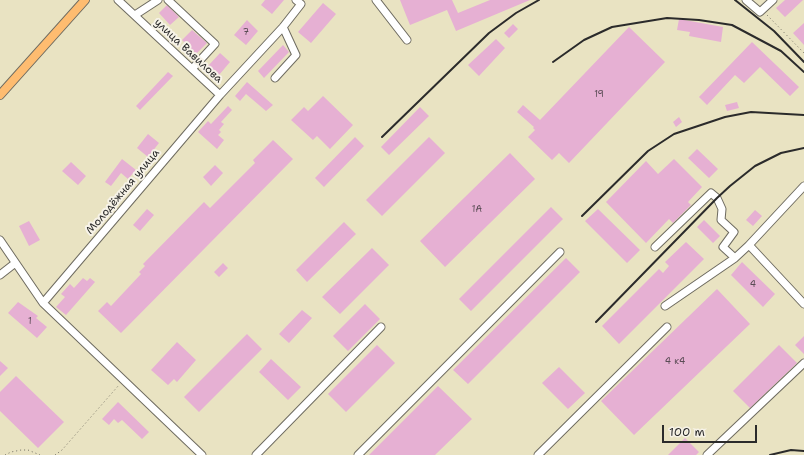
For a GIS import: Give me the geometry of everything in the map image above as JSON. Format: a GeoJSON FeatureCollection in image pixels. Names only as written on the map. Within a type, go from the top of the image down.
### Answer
{"type":"FeatureCollection","features":[{"type":"Feature","properties":{"kind":"main road"},"geometry":{"type":"LineString","coordinates":[[0,95],[85,0]]}},
{"type":"Feature","properties":{"kind":"street","name":"улица Вавилова"},"geometry":{"type":"LineString","coordinates":[[118,0],[220,95],[283,27],[300,4],[296,0]]}},
{"type":"Feature","properties":{"kind":"street"},"geometry":{"type":"LineString","coordinates":[[134,15],[158,0]]}},
{"type":"Feature","properties":{"kind":"street"},"geometry":{"type":"LineString","coordinates":[[168,0],[215,44],[192,69]]}},
{"type":"Feature","properties":{"kind":"street"},"geometry":{"type":"LineString","coordinates":[[376,0],[407,40]]}},
{"type":"Feature","properties":{"kind":"street"},"geometry":{"type":"LineString","coordinates":[[746,0],[761,11],[773,0]]}},
{"type":"Feature","properties":{"kind":"street"},"geometry":{"type":"LineString","coordinates":[[275,78],[296,55],[283,27]]}},
{"type":"Feature","properties":{"kind":"street","name":"Молодёжная улица"},"geometry":{"type":"LineString","coordinates":[[43,303],[220,95]]}},
{"type":"Feature","properties":{"kind":"street"},"geometry":{"type":"LineString","coordinates":[[665,306],[735,258],[804,186]]}},
{"type":"Feature","properties":{"kind":"street"},"geometry":{"type":"LineString","coordinates":[[655,247],[712,193],[717,198],[722,209],[721,220],[734,232],[723,246],[735,258]]}},
{"type":"Feature","properties":{"kind":"street"},"geometry":{"type":"LineString","coordinates":[[0,240],[14,264],[43,303],[202,455]]}},
{"type":"Feature","properties":{"kind":"street"},"geometry":{"type":"LineString","coordinates":[[749,245],[804,304]]}},
{"type":"Feature","properties":{"kind":"street"},"geometry":{"type":"LineString","coordinates":[[358,455],[560,252]]}},
{"type":"Feature","properties":{"kind":"street"},"geometry":{"type":"LineString","coordinates":[[0,275],[14,264]]}},
{"type":"Feature","properties":{"kind":"street"},"geometry":{"type":"LineString","coordinates":[[256,455],[381,327]]}},
{"type":"Feature","properties":{"kind":"street"},"geometry":{"type":"LineString","coordinates":[[538,455],[666,327]]}},
{"type":"Feature","properties":{"kind":"street"},"geometry":{"type":"LineString","coordinates":[[707,455],[804,363]]}},
{"type":"Feature","properties":{"kind":"path"},"geometry":{"type":"LineString","coordinates":[[761,11],[804,53]]}},
{"type":"Feature","properties":{"kind":"path"},"geometry":{"type":"LineString","coordinates":[[55,455],[62,450],[124,380]]}},
{"type":"Feature","properties":{"kind":"path"},"geometry":{"type":"LineString","coordinates":[[5,455],[11,452],[28,450],[40,455]]}},
{"type":"Feature","properties":{"kind":"building"},"geometry":{"type":"Polygon","coordinates":[[[265,0],[284,0],[272,14],[261,5],[265,0]]]}},
{"type":"Feature","properties":{"kind":"building"},"geometry":{"type":"Polygon","coordinates":[[[400,0],[452,0],[458,13],[490,0],[530,0],[456,31],[447,10],[410,25],[400,0]]]}},
{"type":"Feature","properties":{"kind":"building"},"geometry":{"type":"Polygon","coordinates":[[[785,0],[803,0],[785,17],[776,8],[785,0]]]}},
{"type":"Feature","properties":{"kind":"building"},"geometry":{"type":"Polygon","coordinates":[[[323,3],[336,14],[311,43],[298,32],[323,3]]]}},
{"type":"Feature","properties":{"kind":"building"},"geometry":{"type":"Polygon","coordinates":[[[167,5],[179,17],[170,25],[159,13],[167,5]]]}},
{"type":"Feature","properties":{"kind":"building"},"geometry":{"type":"Polygon","coordinates":[[[679,19],[723,27],[721,42],[689,36],[690,32],[677,30],[679,19]]]}},
{"type":"Feature","properties":{"kind":"building"},"geometry":{"type":"Polygon","coordinates":[[[247,20],[258,31],[246,45],[234,35],[247,20]]]}},
{"type":"Feature","properties":{"kind":"building"},"geometry":{"type":"Polygon","coordinates":[[[804,23],[804,45],[793,33],[804,23]]]}},
{"type":"Feature","properties":{"kind":"building"},"geometry":{"type":"Polygon","coordinates":[[[513,24],[518,29],[509,38],[504,33],[513,24]]]}},
{"type":"Feature","properties":{"kind":"building"},"geometry":{"type":"Polygon","coordinates":[[[629,27],[665,62],[569,163],[559,153],[552,160],[528,137],[535,130],[533,128],[534,127],[517,112],[523,105],[540,120],[629,27]]]}},
{"type":"Feature","properties":{"kind":"building"},"geometry":{"type":"Polygon","coordinates":[[[192,30],[207,43],[196,54],[182,40],[192,30]]]}},
{"type":"Feature","properties":{"kind":"building"},"geometry":{"type":"Polygon","coordinates":[[[496,39],[505,48],[479,76],[468,65],[496,39]]]}},
{"type":"Feature","properties":{"kind":"building"},"geometry":{"type":"Polygon","coordinates":[[[752,42],[799,87],[790,96],[760,67],[744,83],[735,75],[707,105],[699,97],[752,42]]]}},
{"type":"Feature","properties":{"kind":"building"},"geometry":{"type":"Polygon","coordinates":[[[283,45],[289,52],[264,78],[258,71],[283,45]]]}},
{"type":"Feature","properties":{"kind":"building"},"geometry":{"type":"Polygon","coordinates":[[[220,53],[230,62],[219,75],[208,66],[220,53]]]}},
{"type":"Feature","properties":{"kind":"building"},"geometry":{"type":"Polygon","coordinates":[[[168,72],[173,76],[140,110],[136,106],[168,72]]]}},
{"type":"Feature","properties":{"kind":"building"},"geometry":{"type":"Polygon","coordinates":[[[247,82],[273,105],[266,111],[246,94],[240,101],[235,96],[247,82]]]}},
{"type":"Feature","properties":{"kind":"building"},"geometry":{"type":"Polygon","coordinates":[[[323,96],[353,125],[330,149],[317,136],[313,140],[291,120],[304,107],[308,111],[323,96]]]}},
{"type":"Feature","properties":{"kind":"building"},"geometry":{"type":"Polygon","coordinates":[[[737,102],[739,108],[727,111],[725,105],[737,102]]]}},
{"type":"Feature","properties":{"kind":"building"},"geometry":{"type":"Polygon","coordinates":[[[228,106],[232,110],[221,122],[224,124],[219,130],[221,132],[218,135],[224,140],[217,149],[198,132],[208,121],[211,124],[228,106]]]}},
{"type":"Feature","properties":{"kind":"building"},"geometry":{"type":"Polygon","coordinates":[[[420,107],[429,116],[389,155],[381,147],[420,107]]]}},
{"type":"Feature","properties":{"kind":"building"},"geometry":{"type":"Polygon","coordinates":[[[679,117],[682,122],[676,127],[673,122],[679,117]]]}},
{"type":"Feature","properties":{"kind":"building"},"geometry":{"type":"Polygon","coordinates":[[[148,134],[159,143],[148,157],[137,148],[148,134]]]}},
{"type":"Feature","properties":{"kind":"building"},"geometry":{"type":"Polygon","coordinates":[[[355,137],[364,146],[324,187],[315,178],[355,137]]]}},
{"type":"Feature","properties":{"kind":"building"},"geometry":{"type":"Polygon","coordinates":[[[429,137],[445,153],[382,216],[366,200],[429,137]]]}},
{"type":"Feature","properties":{"kind":"building"},"geometry":{"type":"Polygon","coordinates":[[[273,140],[293,159],[121,333],[98,311],[107,302],[111,306],[141,274],[139,272],[145,266],[143,264],[204,202],[210,208],[255,163],[253,160],[273,140]]]}},
{"type":"Feature","properties":{"kind":"building"},"geometry":{"type":"Polygon","coordinates":[[[697,149],[718,169],[709,178],[688,158],[697,149]]]}},
{"type":"Feature","properties":{"kind":"building"},"geometry":{"type":"Polygon","coordinates":[[[510,153],[535,179],[445,267],[420,241],[510,153]]]}},
{"type":"Feature","properties":{"kind":"building"},"geometry":{"type":"Polygon","coordinates":[[[122,159],[136,170],[128,179],[121,173],[111,186],[105,182],[122,159]]]}},
{"type":"Feature","properties":{"kind":"building"},"geometry":{"type":"Polygon","coordinates":[[[674,159],[702,187],[688,202],[691,205],[673,223],[669,219],[646,243],[606,202],[646,161],[658,174],[674,159]]]}},
{"type":"Feature","properties":{"kind":"building"},"geometry":{"type":"Polygon","coordinates":[[[71,162],[86,176],[78,185],[62,171],[71,162]]]}},
{"type":"Feature","properties":{"kind":"building"},"geometry":{"type":"Polygon","coordinates":[[[215,165],[223,173],[211,186],[203,177],[215,165]]]}},
{"type":"Feature","properties":{"kind":"building"},"geometry":{"type":"Polygon","coordinates":[[[551,207],[563,219],[471,311],[459,299],[551,207]]]}},
{"type":"Feature","properties":{"kind":"building"},"geometry":{"type":"Polygon","coordinates":[[[147,209],[154,215],[140,231],[133,225],[147,209]]]}},
{"type":"Feature","properties":{"kind":"building"},"geometry":{"type":"Polygon","coordinates":[[[598,209],[640,250],[627,263],[585,221],[598,209]]]}},
{"type":"Feature","properties":{"kind":"building"},"geometry":{"type":"Polygon","coordinates":[[[755,210],[762,216],[753,226],[746,220],[755,210]]]}},
{"type":"Feature","properties":{"kind":"building"},"geometry":{"type":"Polygon","coordinates":[[[704,220],[720,236],[713,243],[697,227],[704,220]]]}},
{"type":"Feature","properties":{"kind":"building"},"geometry":{"type":"Polygon","coordinates":[[[29,221],[40,240],[29,246],[19,226],[29,221]]]}},
{"type":"Feature","properties":{"kind":"building"},"geometry":{"type":"Polygon","coordinates":[[[344,222],[356,234],[307,282],[296,270],[344,222]]]}},
{"type":"Feature","properties":{"kind":"building"},"geometry":{"type":"Polygon","coordinates":[[[686,242],[704,259],[619,344],[602,326],[659,269],[663,273],[669,266],[665,262],[686,242]]]}},
{"type":"Feature","properties":{"kind":"building"},"geometry":{"type":"Polygon","coordinates":[[[372,248],[389,265],[340,314],[322,297],[372,248]]]}},
{"type":"Feature","properties":{"kind":"building"},"geometry":{"type":"Polygon","coordinates":[[[566,258],[580,272],[468,384],[453,370],[566,258]]]}},
{"type":"Feature","properties":{"kind":"building"},"geometry":{"type":"Polygon","coordinates":[[[742,262],[775,294],[763,307],[731,275],[742,262]]]}},
{"type":"Feature","properties":{"kind":"building"},"geometry":{"type":"Polygon","coordinates":[[[223,263],[228,268],[219,277],[214,272],[223,263]]]}},
{"type":"Feature","properties":{"kind":"building"},"geometry":{"type":"Polygon","coordinates":[[[83,278],[87,281],[90,278],[95,282],[66,315],[56,307],[65,297],[61,294],[70,284],[74,288],[83,278]]]}},
{"type":"Feature","properties":{"kind":"building"},"geometry":{"type":"Polygon","coordinates":[[[717,289],[750,324],[634,435],[601,401],[717,289]]]}},
{"type":"Feature","properties":{"kind":"building"},"geometry":{"type":"Polygon","coordinates":[[[18,302],[38,316],[36,318],[47,327],[37,338],[8,313],[18,302]]]}},
{"type":"Feature","properties":{"kind":"building"},"geometry":{"type":"Polygon","coordinates":[[[365,304],[380,319],[348,351],[333,336],[365,304]]]}},
{"type":"Feature","properties":{"kind":"building"},"geometry":{"type":"Polygon","coordinates":[[[302,310],[312,318],[289,343],[279,334],[302,310]]]}},
{"type":"Feature","properties":{"kind":"building"},"geometry":{"type":"Polygon","coordinates":[[[247,334],[262,349],[199,412],[184,397],[247,334]]]}},
{"type":"Feature","properties":{"kind":"building"},"geometry":{"type":"Polygon","coordinates":[[[804,336],[804,354],[795,345],[804,336]]]}},
{"type":"Feature","properties":{"kind":"building"},"geometry":{"type":"Polygon","coordinates":[[[177,342],[196,360],[177,382],[174,379],[168,385],[151,370],[177,342]]]}},
{"type":"Feature","properties":{"kind":"building"},"geometry":{"type":"Polygon","coordinates":[[[377,345],[395,363],[346,412],[328,394],[377,345]]]}},
{"type":"Feature","properties":{"kind":"building"},"geometry":{"type":"Polygon","coordinates":[[[779,345],[797,363],[750,408],[733,391],[779,345]]]}},
{"type":"Feature","properties":{"kind":"building"},"geometry":{"type":"Polygon","coordinates":[[[271,359],[301,387],[288,400],[259,372],[271,359]]]}},
{"type":"Feature","properties":{"kind":"building"},"geometry":{"type":"Polygon","coordinates":[[[0,361],[8,368],[0,376],[0,361]]]}},
{"type":"Feature","properties":{"kind":"building"},"geometry":{"type":"Polygon","coordinates":[[[559,367],[585,393],[568,409],[542,383],[559,367]]]}},
{"type":"Feature","properties":{"kind":"building"},"geometry":{"type":"Polygon","coordinates":[[[16,376],[64,422],[38,448],[0,411],[0,392],[16,376]]]}},
{"type":"Feature","properties":{"kind":"building"},"geometry":{"type":"Polygon","coordinates":[[[438,386],[472,419],[435,455],[369,455],[438,386]]]}},
{"type":"Feature","properties":{"kind":"building"},"geometry":{"type":"Polygon","coordinates":[[[118,402],[149,432],[142,439],[122,420],[118,423],[114,419],[109,425],[102,419],[118,402]]]}},
{"type":"Feature","properties":{"kind":"building"},"geometry":{"type":"Polygon","coordinates":[[[685,438],[699,452],[696,455],[668,455],[685,438]]]}},
{"type":"Feature","properties":{"kind":"railway"},"geometry":{"type":"LineString","coordinates":[[382,137],[489,33],[516,13],[539,0]]}},
{"type":"Feature","properties":{"kind":"railway"},"geometry":{"type":"LineString","coordinates":[[735,0],[774,31],[804,62]]}},
{"type":"Feature","properties":{"kind":"railway"},"geometry":{"type":"LineString","coordinates":[[553,62],[584,40],[612,27],[667,18],[699,20],[732,25],[781,51],[804,72]]}},
{"type":"Feature","properties":{"kind":"railway"},"geometry":{"type":"LineString","coordinates":[[582,216],[648,151],[674,134],[725,117],[751,112],[804,115]]}},
{"type":"Feature","properties":{"kind":"railway"},"geometry":{"type":"LineString","coordinates":[[596,322],[730,186],[755,166],[781,153],[804,148]]}},
{"type":"Feature","properties":{"kind":"railway"},"geometry":{"type":"LineString","coordinates":[[770,455],[791,450],[804,451]]}}]}
